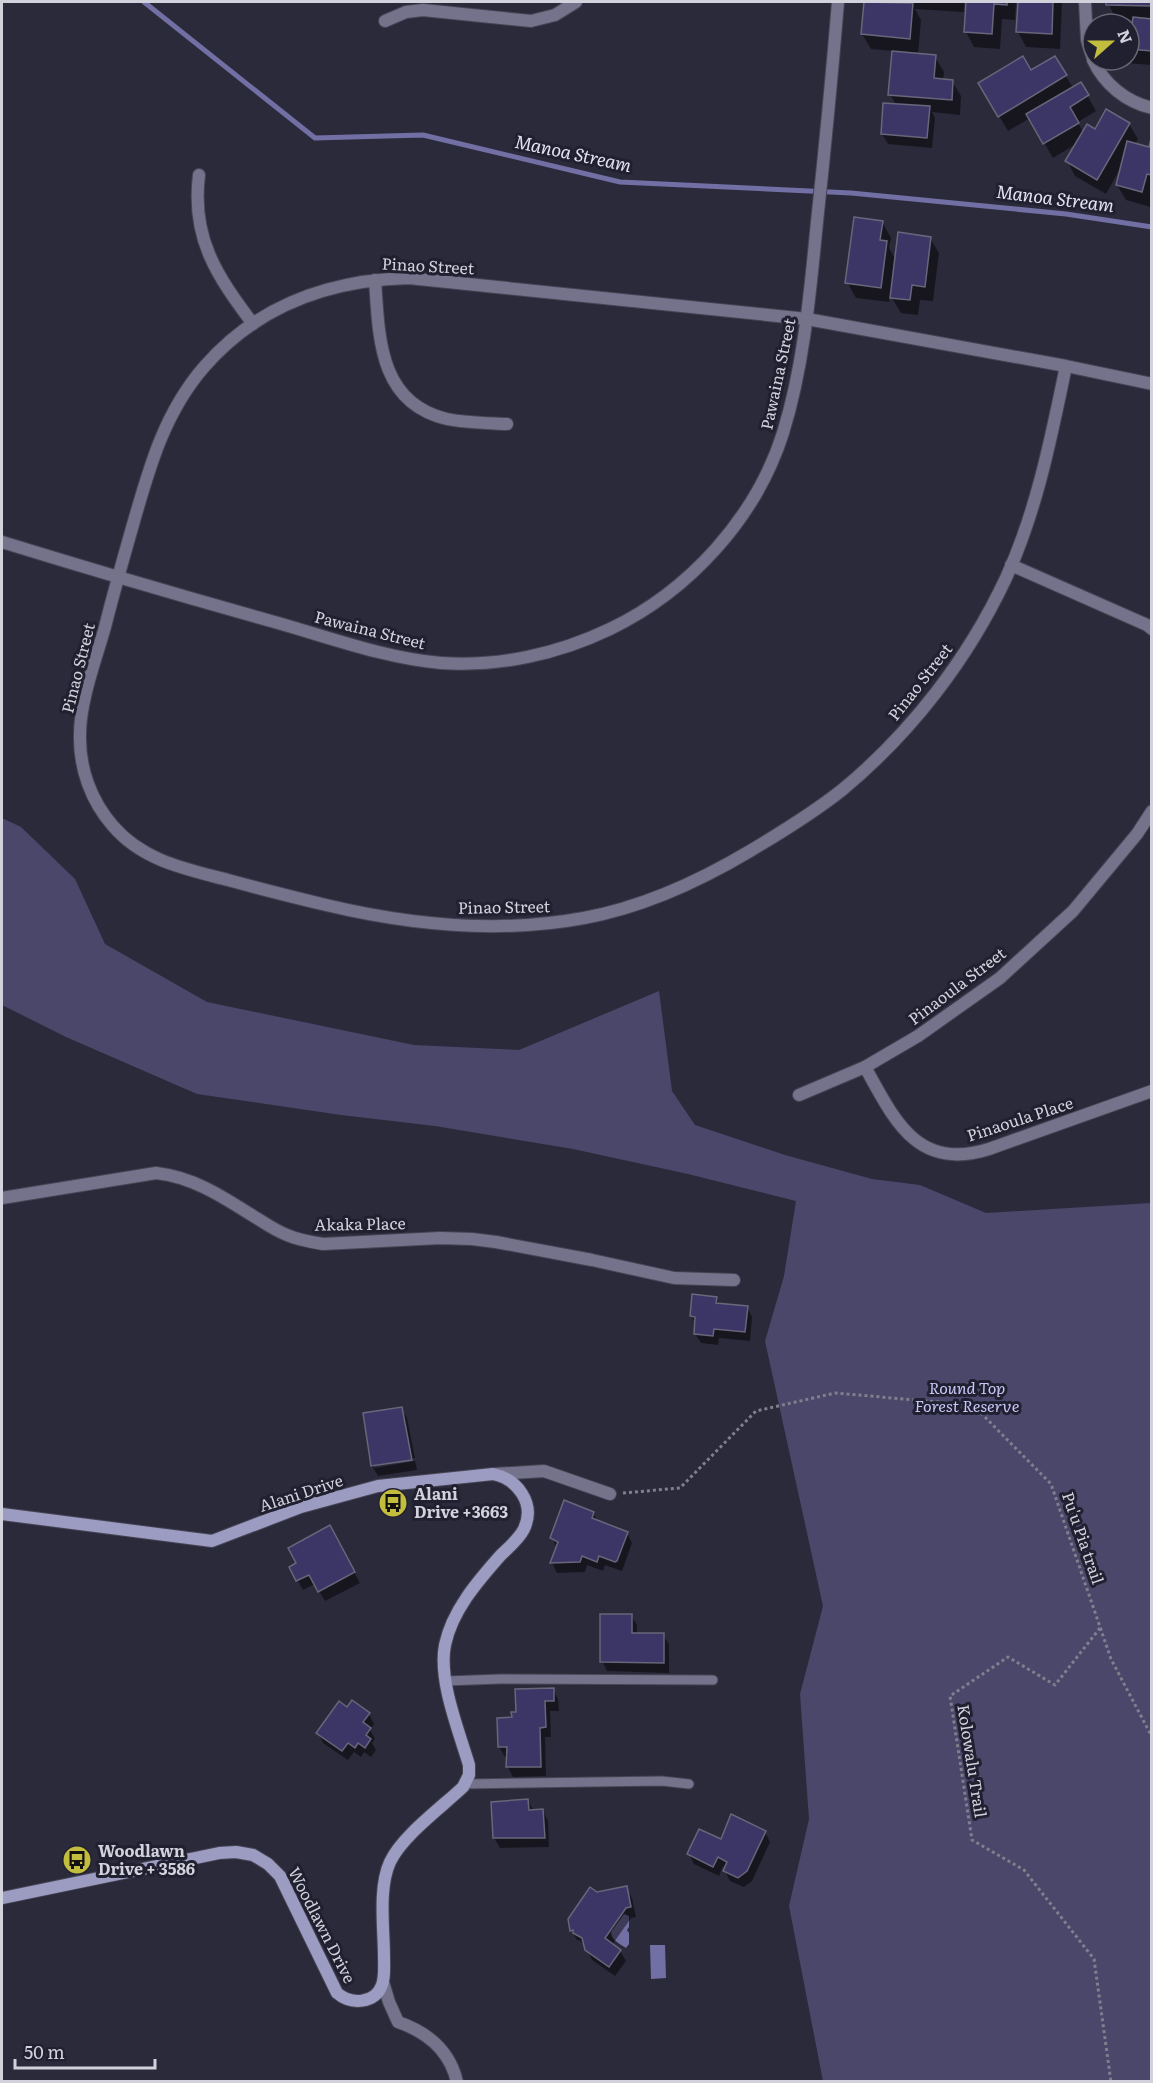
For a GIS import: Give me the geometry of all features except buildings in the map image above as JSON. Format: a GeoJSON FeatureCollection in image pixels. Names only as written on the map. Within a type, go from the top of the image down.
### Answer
{"type":"FeatureCollection","features":[{"type":"Feature","properties":{"kind":"street"},"geometry":{"type":"LineString","coordinates":[[385,21],[406,12],[423,10],[531,21],[555,15],[576,2]]}},
{"type":"Feature","properties":{"kind":"street","name":"Pawaina Street"},"geometry":{"type":"LineString","coordinates":[[2,542],[118,578],[395,656],[443,663],[491,662],[539,655],[586,640],[630,620],[670,592],[706,560],[737,522],[763,481],[782,436],[795,389],[807,319],[825,156],[838,2]]}},
{"type":"Feature","properties":{"kind":"street"},"geometry":{"type":"LineString","coordinates":[[1100,72],[1120,93],[1142,106],[1152,108]]}},
{"type":"Feature","properties":{"kind":"street"},"geometry":{"type":"LineString","coordinates":[[199,175],[197,211],[208,252],[222,282],[253,324]]}},
{"type":"Feature","properties":{"kind":"street","name":"Pinao Street"},"geometry":{"type":"LineString","coordinates":[[1066,366],[1034,506],[1011,565],[969,646],[924,708],[870,765],[842,790],[810,813],[714,871],[653,899],[587,918],[548,924],[498,927],[418,922],[364,914],[172,866],[139,849],[124,838],[100,810],[92,794],[81,757],[81,718],[151,462],[172,412],[204,367],[223,348],[253,324],[309,295],[341,285],[409,278],[807,319],[1066,366],[1152,384]]}},
{"type":"Feature","properties":{"kind":"street"},"geometry":{"type":"LineString","coordinates":[[375,280],[383,358],[396,385],[405,396],[424,410],[446,419],[507,424]]}},
{"type":"Feature","properties":{"kind":"street"},"geometry":{"type":"LineString","coordinates":[[1011,565],[1152,629]]}},
{"type":"Feature","properties":{"kind":"street","name":"Pinaoula Street"},"geometry":{"type":"LineString","coordinates":[[799,1095],[865,1066],[918,1036],[1000,978],[1073,911],[1137,834],[1152,811]]}},
{"type":"Feature","properties":{"kind":"street","name":"Pinaoula Place"},"geometry":{"type":"LineString","coordinates":[[865,1066],[893,1116],[907,1134],[925,1146],[957,1154],[989,1149],[1152,1091]]}},
{"type":"Feature","properties":{"kind":"street","name":"Akaka Place"},"geometry":{"type":"LineString","coordinates":[[2,1198],[136,1175],[166,1174],[218,1193],[275,1229],[310,1242],[323,1244],[440,1238],[472,1239],[592,1260],[674,1278],[734,1280]]}},
{"type":"Feature","properties":{"kind":"street","name":"Alani Drive"},"geometry":{"type":"LineString","coordinates":[[2,1514],[212,1541],[301,1507],[378,1486],[493,1474],[544,1472],[610,1494]]}},
{"type":"Feature","properties":{"kind":"street"},"geometry":{"type":"LineString","coordinates":[[465,1784],[469,1775],[469,1765],[446,1682],[443,1662],[445,1648],[453,1621],[483,1576],[521,1533],[526,1523],[527,1505],[521,1491],[508,1479],[493,1474]]}},
{"type":"Feature","properties":{"kind":"street","name":"Woodlawn Drive"},"geometry":{"type":"LineString","coordinates":[[2,1898],[219,1853],[245,1853],[261,1859],[280,1876],[336,1993],[348,2000],[361,2002],[377,1994],[384,1982],[384,1881],[391,1860],[404,1842],[465,1784]]}},
{"type":"Feature","properties":{"kind":"street"},"geometry":{"type":"LineString","coordinates":[[384,1982],[388,2002],[398,2022],[420,2031],[438,2046],[451,2065],[457,2082]]}},
{"type":"Feature","properties":{"kind":"lane"},"geometry":{"type":"LineString","coordinates":[[446,1682],[500,1679],[712,1680]]}},
{"type":"Feature","properties":{"kind":"lane"},"geometry":{"type":"LineString","coordinates":[[465,1784],[662,1781],[689,1784]]}},
{"type":"Feature","properties":{"kind":"path","name":"Pu'u Pia trail"},"geometry":{"type":"LineString","coordinates":[[610,1494],[680,1488],[756,1411],[835,1393],[973,1405],[1052,1484],[1111,1659],[1152,1737]]}},
{"type":"Feature","properties":{"kind":"path","name":"Kolowalu Trail"},"geometry":{"type":"LineString","coordinates":[[1100,1628],[1055,1685],[1008,1657],[950,1696],[972,1840],[1024,1870],[1094,1959],[1111,2082]]}},
{"type":"Feature","properties":{"kind":"green space","name":"Round Top Forest Reserve"},"geometry":{"type":"Polygon","coordinates":[[[2,818],[21,827],[75,879],[105,944],[207,1002],[414,1045],[519,1050],[659,991],[672,1091],[695,1125],[785,1155],[872,1179],[920,1185],[986,1213],[1151,1203],[1151,2081],[823,2081],[789,1906],[809,1819],[800,1694],[823,1606],[765,1341],[784,1276],[796,1201],[573,1149],[435,1126],[197,1094],[66,1037],[2,1005],[2,818]]]}},
{"type":"Feature","properties":{"kind":"shaded area"},"geometry":{"type":"Polygon","coordinates":[[[624,1914],[629,1916],[627,1930],[629,1944],[626,1948],[614,1940],[611,1935],[624,1914]]]}},
{"type":"Feature","properties":{"kind":"shaded area"},"geometry":{"type":"Polygon","coordinates":[[[650,1945],[665,1945],[666,1978],[651,1979],[650,1945]]]}},
{"type":"Feature","properties":{"kind":"waterway","name":"Manoa Stream"},"geometry":{"type":"LineString","coordinates":[[144,2],[315,138],[423,135],[620,182],[851,193],[1066,214],[1152,227]]}},
{"type":"Feature","properties":{"kind":"place","name":"Alani Drive +3663"},"geometry":{"type":"Point","coordinates":[393,1503]}},
{"type":"Feature","properties":{"kind":"place","name":"Woodlawn Drive + 3586"},"geometry":{"type":"Point","coordinates":[77,1860]}}]}
